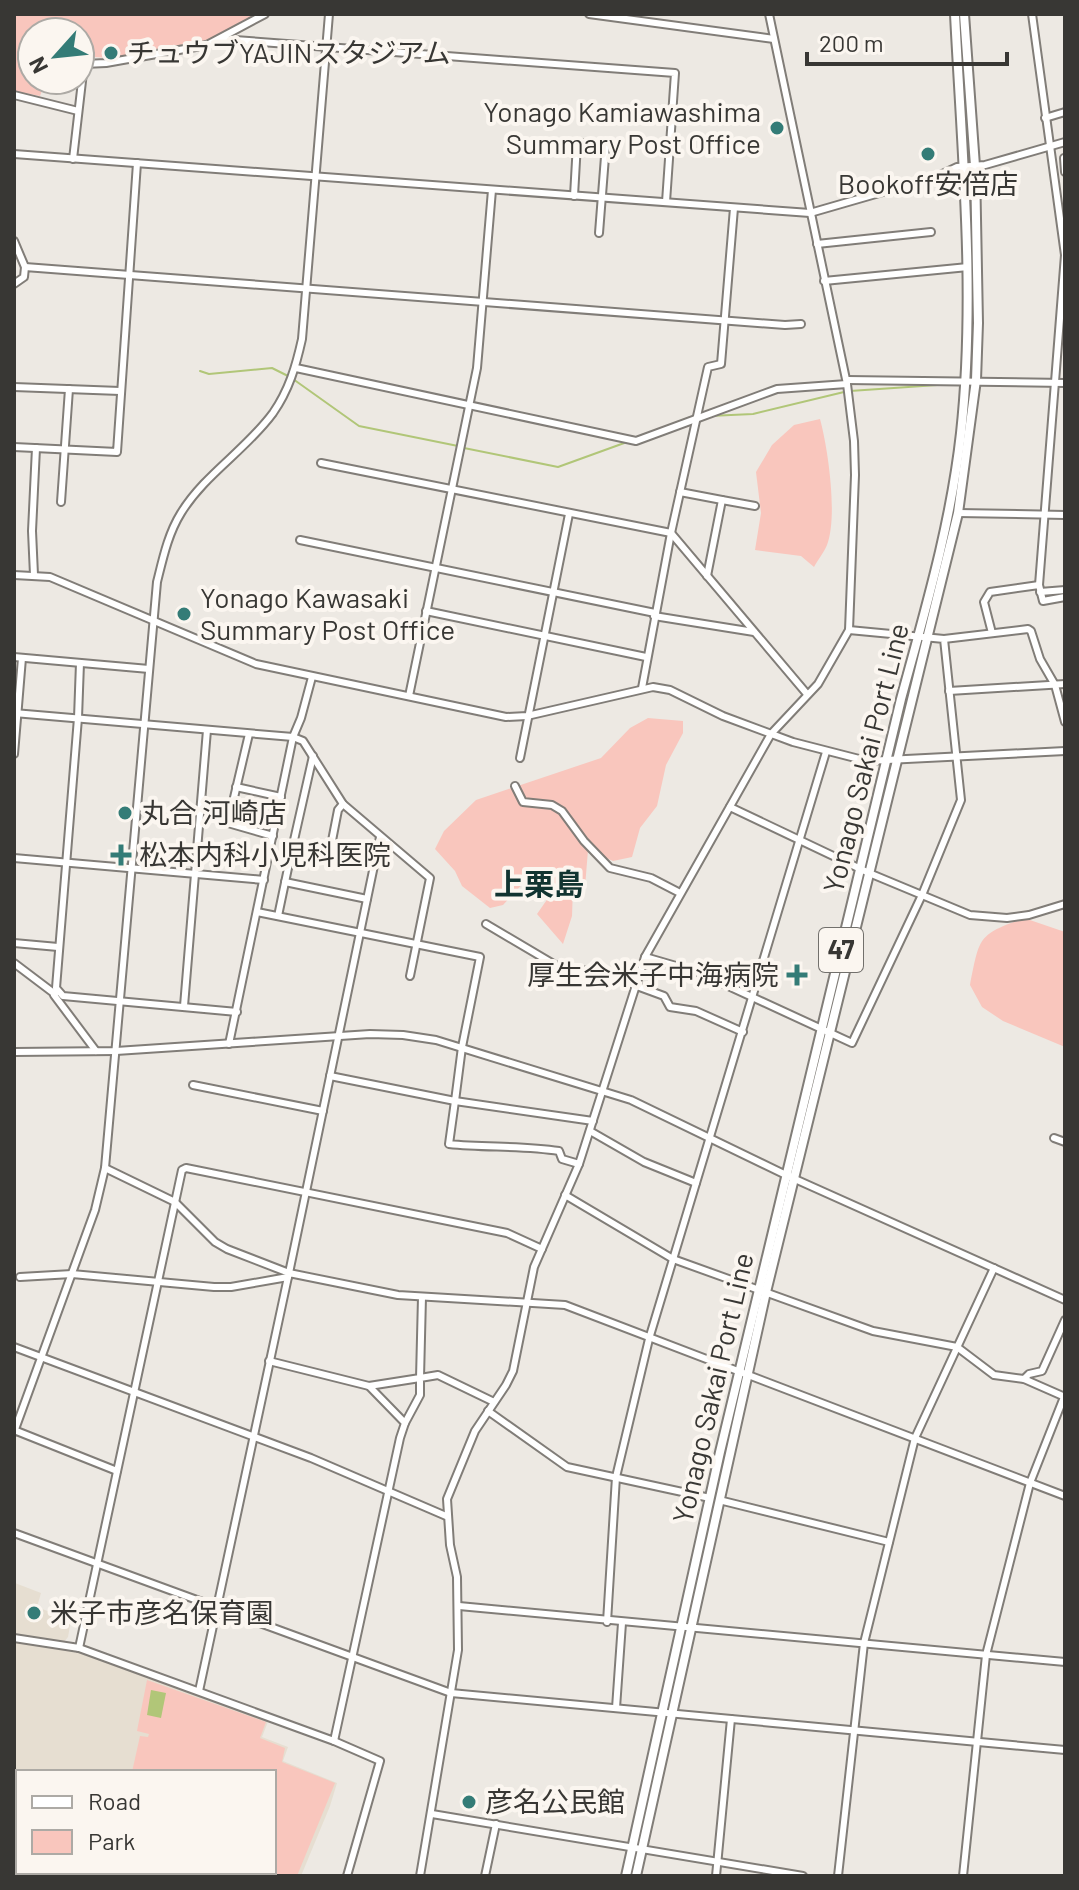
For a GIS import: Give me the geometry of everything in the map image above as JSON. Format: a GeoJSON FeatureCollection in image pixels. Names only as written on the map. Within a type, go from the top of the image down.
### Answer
{"type":"FeatureCollection","features":[{"type":"Feature","properties":{"kind":"main road","name":"Yonago Sakai Port Line"},"geometry":{"type":"LineString","coordinates":[[636,1876],[637,1848],[680,1627],[715,1499],[762,1291],[922,638],[956,468],[966,381],[968,267],[955,14]]}},
{"type":"Feature","properties":{"kind":"main road","name":"Yonago Sakai Port Line"},"geometry":{"type":"LineString","coordinates":[[922,638],[958,513],[976,380],[978,267],[975,166],[964,14]]}},
{"type":"Feature","properties":{"kind":"main road","name":"Yonago Sakai Port Line"},"geometry":{"type":"LineString","coordinates":[[626,1876],[637,1848],[672,1714],[715,1499]]}},
{"type":"Feature","properties":{"kind":"street"},"geometry":{"type":"LineString","coordinates":[[73,159],[84,64],[207,45],[265,14]]}},
{"type":"Feature","properties":{"kind":"street"},"geometry":{"type":"LineString","coordinates":[[117,1471],[14,1430],[101,1191],[105,1168],[153,620],[165,549],[182,511],[200,486],[272,414],[296,368],[302,339],[329,14]]}},
{"type":"Feature","properties":{"kind":"street"},"geometry":{"type":"LineString","coordinates":[[589,14],[774,39]]}},
{"type":"Feature","properties":{"kind":"street"},"geometry":{"type":"LineString","coordinates":[[420,1876],[458,1650],[457,1577],[446,1516],[450,1486],[475,1431],[513,1371],[525,1301],[542,1249],[579,1164],[645,957],[771,734],[818,684],[849,630],[855,475],[847,382],[769,14]]}},
{"type":"Feature","properties":{"kind":"street"},"geometry":{"type":"LineString","coordinates":[[1032,14],[1065,260],[1040,589],[1043,601],[1065,597]]}},
{"type":"Feature","properties":{"kind":"street"},"geometry":{"type":"LineString","coordinates":[[221,39],[675,73],[666,202]]}},
{"type":"Feature","properties":{"kind":"street"},"geometry":{"type":"LineString","coordinates":[[14,95],[78,111]]}},
{"type":"Feature","properties":{"kind":"street"},"geometry":{"type":"LineString","coordinates":[[1045,118],[1065,112]]}},
{"type":"Feature","properties":{"kind":"street"},"geometry":{"type":"LineString","coordinates":[[14,154],[810,213],[963,167],[1065,142]]}},
{"type":"Feature","properties":{"kind":"street"},"geometry":{"type":"LineString","coordinates":[[574,196],[577,143],[606,144],[599,233]]}},
{"type":"Feature","properties":{"kind":"street"},"geometry":{"type":"LineString","coordinates":[[1064,158],[1065,172]]}},
{"type":"Feature","properties":{"kind":"street"},"geometry":{"type":"LineString","coordinates":[[14,447],[117,452],[137,163]]}},
{"type":"Feature","properties":{"kind":"street"},"geometry":{"type":"LineString","coordinates":[[1057,189],[1065,188]]}},
{"type":"Feature","properties":{"kind":"street"},"geometry":{"type":"LineString","coordinates":[[409,696],[477,368],[492,190]]}},
{"type":"Feature","properties":{"kind":"street"},"geometry":{"type":"LineString","coordinates":[[642,688],[654,614],[708,367],[721,364],[734,208]]}},
{"type":"Feature","properties":{"kind":"street"},"geometry":{"type":"LineString","coordinates":[[817,244],[931,232]]}},
{"type":"Feature","properties":{"kind":"street"},"geometry":{"type":"LineString","coordinates":[[14,241],[25,267],[24,277],[14,284]]}},
{"type":"Feature","properties":{"kind":"street"},"geometry":{"type":"LineString","coordinates":[[25,267],[801,324]]}},
{"type":"Feature","properties":{"kind":"street"},"geometry":{"type":"LineString","coordinates":[[824,281],[968,267]]}},
{"type":"Feature","properties":{"kind":"street"},"geometry":{"type":"LineString","coordinates":[[296,368],[636,441],[777,389],[847,382],[976,380],[1065,383]]}},
{"type":"Feature","properties":{"kind":"street"},"geometry":{"type":"LineString","coordinates":[[14,387],[120,391]]}},
{"type":"Feature","properties":{"kind":"street"},"geometry":{"type":"LineString","coordinates":[[61,502],[69,389]]}},
{"type":"Feature","properties":{"kind":"street"},"geometry":{"type":"LineString","coordinates":[[34,575],[32,531],[36,448]]}},
{"type":"Feature","properties":{"kind":"street"},"geometry":{"type":"LineString","coordinates":[[321,463],[671,533],[807,694]]}},
{"type":"Feature","properties":{"kind":"street"},"geometry":{"type":"LineString","coordinates":[[680,492],[755,506]]}},
{"type":"Feature","properties":{"kind":"street"},"geometry":{"type":"LineString","coordinates":[[707,576],[722,500]]}},
{"type":"Feature","properties":{"kind":"street"},"geometry":{"type":"LineString","coordinates":[[958,513],[1065,515]]}},
{"type":"Feature","properties":{"kind":"street"},"geometry":{"type":"LineString","coordinates":[[520,758],[569,514]]}},
{"type":"Feature","properties":{"kind":"street"},"geometry":{"type":"LineString","coordinates":[[300,540],[754,632]]}},
{"type":"Feature","properties":{"kind":"street"},"geometry":{"type":"LineString","coordinates":[[14,575],[50,577],[256,664],[506,717],[527,716],[642,688],[670,690],[723,716],[771,734],[826,752],[867,761],[1065,751]]}},
{"type":"Feature","properties":{"kind":"street"},"geometry":{"type":"LineString","coordinates":[[992,633],[984,602],[990,592],[1065,590]]}},
{"type":"Feature","properties":{"kind":"street"},"geometry":{"type":"LineString","coordinates":[[426,611],[646,657]]}},
{"type":"Feature","properties":{"kind":"street"},"geometry":{"type":"LineString","coordinates":[[849,630],[944,639],[1028,629],[1055,685],[1065,722]]}},
{"type":"Feature","properties":{"kind":"street"},"geometry":{"type":"LineString","coordinates":[[645,957],[700,973],[852,1043],[922,895],[961,800],[944,639]]}},
{"type":"Feature","properties":{"kind":"street"},"geometry":{"type":"LineString","coordinates":[[14,754],[18,658],[149,669]]}},
{"type":"Feature","properties":{"kind":"street"},"geometry":{"type":"LineString","coordinates":[[80,663],[56,988],[96,1051]]}},
{"type":"Feature","properties":{"kind":"street"},"geometry":{"type":"LineString","coordinates":[[229,1044],[293,737],[312,677]]}},
{"type":"Feature","properties":{"kind":"street"},"geometry":{"type":"LineString","coordinates":[[949,691],[1065,684]]}},
{"type":"Feature","properties":{"kind":"street"},"geometry":{"type":"LineString","coordinates":[[16,713],[293,737],[303,741],[343,804],[430,878],[410,976]]}},
{"type":"Feature","properties":{"kind":"street"},"geometry":{"type":"LineString","coordinates":[[184,1006],[207,730]]}},
{"type":"Feature","properties":{"kind":"street"},"geometry":{"type":"LineString","coordinates":[[249,734],[228,823],[273,836]]}},
{"type":"Feature","properties":{"kind":"street"},"geometry":{"type":"LineString","coordinates":[[607,1622],[616,1477],[649,1339],[826,752]]}},
{"type":"Feature","properties":{"kind":"street"},"geometry":{"type":"LineString","coordinates":[[278,916],[313,756]]}},
{"type":"Feature","properties":{"kind":"street"},"geometry":{"type":"LineString","coordinates":[[515,786],[523,802],[552,805],[562,811],[584,841],[610,868],[651,878],[680,893]]}},
{"type":"Feature","properties":{"kind":"street"},"geometry":{"type":"LineString","coordinates":[[236,787],[281,797]]}},
{"type":"Feature","properties":{"kind":"street"},"geometry":{"type":"LineString","coordinates":[[329,856],[338,810],[343,804]]}},
{"type":"Feature","properties":{"kind":"street"},"geometry":{"type":"LineString","coordinates":[[730,807],[865,871],[970,915],[1029,915],[1065,904]]}},
{"type":"Feature","properties":{"kind":"street"},"geometry":{"type":"LineString","coordinates":[[199,1691],[380,837]]}},
{"type":"Feature","properties":{"kind":"street"},"geometry":{"type":"LineString","coordinates":[[292,849],[374,865]]}},
{"type":"Feature","properties":{"kind":"street"},"geometry":{"type":"LineString","coordinates":[[14,858],[264,880]]}},
{"type":"Feature","properties":{"kind":"street"},"geometry":{"type":"LineString","coordinates":[[285,882],[367,899]]}},
{"type":"Feature","properties":{"kind":"street"},"geometry":{"type":"LineString","coordinates":[[257,912],[480,957],[462,1047],[449,1144],[541,1148],[559,1151],[562,1159],[579,1164]]}},
{"type":"Feature","properties":{"kind":"street"},"geometry":{"type":"LineString","coordinates":[[486,924],[557,966],[604,974],[664,996],[670,1007],[696,1011],[743,1032]]}},
{"type":"Feature","properties":{"kind":"street"},"geometry":{"type":"LineString","coordinates":[[14,943],[58,947]]}},
{"type":"Feature","properties":{"kind":"street"},"geometry":{"type":"LineString","coordinates":[[14,963],[63,996],[237,1012]]}},
{"type":"Feature","properties":{"kind":"street"},"geometry":{"type":"LineString","coordinates":[[14,1052],[116,1051],[338,1036],[403,1035],[462,1047],[631,1100],[790,1176],[1065,1300]]}},
{"type":"Feature","properties":{"kind":"street"},"geometry":{"type":"LineString","coordinates":[[330,1076],[455,1101],[593,1121]]}},
{"type":"Feature","properties":{"kind":"street"},"geometry":{"type":"LineString","coordinates":[[193,1085],[323,1111]]}},
{"type":"Feature","properties":{"kind":"street"},"geometry":{"type":"LineString","coordinates":[[590,1131],[644,1162],[696,1183]]}},
{"type":"Feature","properties":{"kind":"street"},"geometry":{"type":"LineString","coordinates":[[1054,1138],[1065,1142]]}},
{"type":"Feature","properties":{"kind":"street"},"geometry":{"type":"LineString","coordinates":[[105,1168],[175,1202],[215,1242],[288,1275],[398,1295],[565,1305],[1065,1496]]}},
{"type":"Feature","properties":{"kind":"street"},"geometry":{"type":"LineString","coordinates":[[79,1648],[181,1174],[186,1168],[507,1233],[542,1249]]}},
{"type":"Feature","properties":{"kind":"street"},"geometry":{"type":"LineString","coordinates":[[565,1195],[673,1259],[873,1331],[957,1347],[994,1375],[1024,1379],[1064,1397],[1030,1483],[986,1655],[963,1876]]}},
{"type":"Feature","properties":{"kind":"street"},"geometry":{"type":"LineString","coordinates":[[838,1876],[864,1643],[915,1438],[994,1268]]}},
{"type":"Feature","properties":{"kind":"street"},"geometry":{"type":"LineString","coordinates":[[20,1277],[72,1274],[231,1287],[288,1275]]}},
{"type":"Feature","properties":{"kind":"street"},"geometry":{"type":"LineString","coordinates":[[334,1741],[405,1423],[420,1395],[422,1297]]}},
{"type":"Feature","properties":{"kind":"street"},"geometry":{"type":"LineString","coordinates":[[1024,1379],[1029,1374],[1042,1371],[1065,1320]]}},
{"type":"Feature","properties":{"kind":"street"},"geometry":{"type":"LineString","coordinates":[[14,1347],[254,1437],[446,1516]]}},
{"type":"Feature","properties":{"kind":"street"},"geometry":{"type":"LineString","coordinates":[[269,1361],[369,1386],[438,1375],[494,1402]]}},
{"type":"Feature","properties":{"kind":"street"},"geometry":{"type":"LineString","coordinates":[[369,1386],[405,1423]]}},
{"type":"Feature","properties":{"kind":"street"},"geometry":{"type":"LineString","coordinates":[[488,1411],[567,1467],[715,1499],[889,1542]]}},
{"type":"Feature","properties":{"kind":"street"},"geometry":{"type":"LineString","coordinates":[[14,1533],[451,1693],[1065,1750]]}},
{"type":"Feature","properties":{"kind":"street"},"geometry":{"type":"LineString","coordinates":[[459,1606],[1065,1662]]}},
{"type":"Feature","properties":{"kind":"street"},"geometry":{"type":"LineString","coordinates":[[616,1708],[622,1623]]}},
{"type":"Feature","properties":{"kind":"street"},"geometry":{"type":"LineString","coordinates":[[14,1638],[79,1648],[379,1758],[347,1876]]}},
{"type":"Feature","properties":{"kind":"street"},"geometry":{"type":"LineString","coordinates":[[716,1876],[731,1719]]}},
{"type":"Feature","properties":{"kind":"street"},"geometry":{"type":"LineString","coordinates":[[432,1814],[803,1876]]}},
{"type":"Feature","properties":{"kind":"street"},"geometry":{"type":"LineString","coordinates":[[485,1876],[496,1824]]}},
{"type":"Feature","properties":{"kind":"shaded area","name":"米子市彦名保育園"},"geometry":{"type":"Polygon","coordinates":[[[15,1583],[41,1593],[37,1607],[71,1620],[68,1637],[63,1643],[14,1635],[15,1583]]]}},
{"type":"Feature","properties":{"kind":"shaded area"},"geometry":{"type":"Polygon","coordinates":[[[14,1641],[86,1653],[269,1719],[262,1737],[288,1747],[283,1761],[337,1783],[301,1876],[14,1876],[14,1641]]]}},
{"type":"Feature","properties":{"kind":"shaded area"},"geometry":{"type":"Polygon","coordinates":[[[151,1690],[166,1693],[161,1718],[147,1715],[151,1690]]]}},
{"type":"Feature","properties":{"kind":"green space","name":"チュウブYAJINスタジアム"},"geometry":{"type":"Polygon","coordinates":[[[14,14],[256,14],[207,40],[109,58],[96,57],[96,16],[16,16],[14,91],[14,14]]]}},
{"type":"Feature","properties":{"kind":"green space"},"geometry":{"type":"Polygon","coordinates":[[[820,419],[829,464],[832,518],[827,545],[814,567],[801,556],[755,550],[761,513],[756,472],[772,445],[794,425],[820,419]]]}},
{"type":"Feature","properties":{"kind":"green space"},"geometry":{"type":"Polygon","coordinates":[[[648,718],[683,721],[683,733],[666,765],[657,806],[640,828],[632,857],[613,861],[588,850],[585,887],[573,887],[572,916],[563,944],[537,914],[553,891],[529,877],[503,905],[490,908],[462,886],[455,871],[435,849],[444,831],[476,800],[601,758],[630,728],[648,718]]]}},
{"type":"Feature","properties":{"kind":"green space"},"geometry":{"type":"Polygon","coordinates":[[[1024,918],[1065,932],[1065,1047],[1003,1021],[982,1007],[970,985],[983,940],[997,929],[1024,918]]]}},
{"type":"Feature","properties":{"kind":"green space"},"geometry":{"type":"Polygon","coordinates":[[[147,1680],[266,1722],[260,1738],[285,1748],[282,1762],[335,1783],[297,1876],[141,1876],[276,1874],[276,1770],[132,1770],[140,1736],[148,1737],[149,1734],[137,1731],[147,1680]]]}},
{"type":"Feature","properties":{"kind":"waterway"},"geometry":{"type":"LineString","coordinates":[[200,371],[209,374],[272,368],[288,376]]}},
{"type":"Feature","properties":{"kind":"waterway"},"geometry":{"type":"LineString","coordinates":[[293,379],[359,426],[458,446]]}},
{"type":"Feature","properties":{"kind":"waterway"},"geometry":{"type":"LineString","coordinates":[[850,391],[952,384]]}},
{"type":"Feature","properties":{"kind":"waterway"},"geometry":{"type":"LineString","coordinates":[[989,385],[1052,386]]}},
{"type":"Feature","properties":{"kind":"waterway"},"geometry":{"type":"LineString","coordinates":[[709,416],[753,414],[844,392]]}},
{"type":"Feature","properties":{"kind":"waterway"},"geometry":{"type":"LineString","coordinates":[[641,436],[691,417]]}},
{"type":"Feature","properties":{"kind":"waterway"},"geometry":{"type":"LineString","coordinates":[[464,448],[558,467],[627,442]]}},
{"type":"Feature","properties":{"kind":"place","name":"チュウブYAJINスタジアム"},"geometry":{"type":"Point","coordinates":[111,53]}},
{"type":"Feature","properties":{"kind":"place","name":"Yonago Kamiawashima Summary Post Office"},"geometry":{"type":"Point","coordinates":[777,128]}},
{"type":"Feature","properties":{"kind":"place","name":"Bookoff安倍店"},"geometry":{"type":"Point","coordinates":[928,154]}},
{"type":"Feature","properties":{"kind":"place","name":"Yonago Kawasaki Summary Post Office"},"geometry":{"type":"Point","coordinates":[184,614]}},
{"type":"Feature","properties":{"kind":"place","name":"丸合 河崎店"},"geometry":{"type":"Point","coordinates":[125,813]}},
{"type":"Feature","properties":{"kind":"place","name":"松本内科小児科医院"},"geometry":{"type":"Point","coordinates":[121,855]}},
{"type":"Feature","properties":{"kind":"place","name":"厚生会米子中海病院"},"geometry":{"type":"Point","coordinates":[797,975]}},
{"type":"Feature","properties":{"kind":"place","name":"米子市彦名保育園"},"geometry":{"type":"Point","coordinates":[34,1613]}},
{"type":"Feature","properties":{"kind":"place","name":"彦名公民館"},"geometry":{"type":"Point","coordinates":[469,1802]}},
{"type":"Feature","properties":{"kind":"district","name":"上栗島"},"geometry":{"type":"Point","coordinates":[539,885]}}]}
